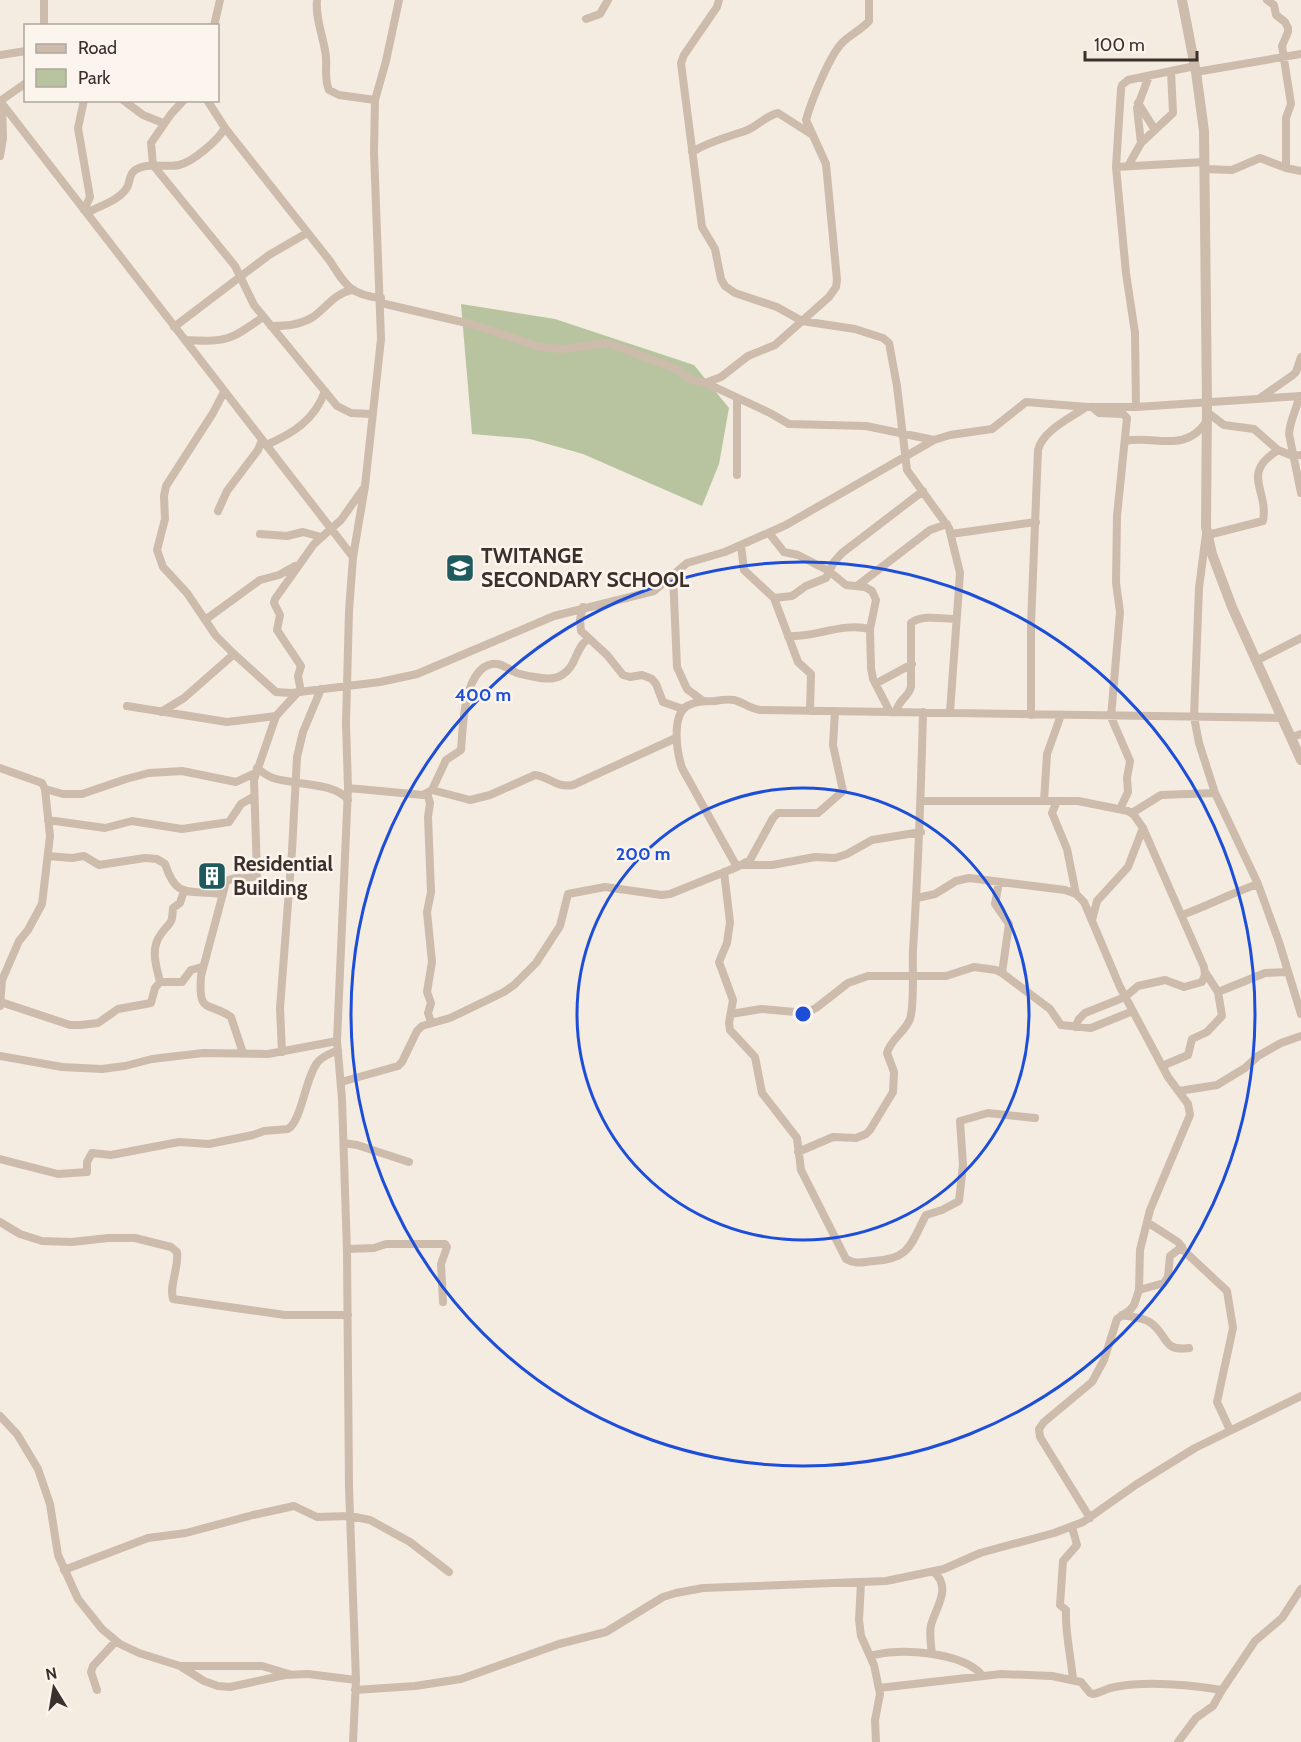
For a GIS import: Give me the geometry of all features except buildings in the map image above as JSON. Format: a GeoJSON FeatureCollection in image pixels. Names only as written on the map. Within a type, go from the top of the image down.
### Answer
{"type":"FeatureCollection","features":[{"type":"Feature","properties":{"kind":"street"},"geometry":{"type":"LineString","coordinates":[[44,0],[44,24]]}},
{"type":"Feature","properties":{"kind":"street"},"geometry":{"type":"LineString","coordinates":[[214,24],[220,0]]}},
{"type":"Feature","properties":{"kind":"street"},"geometry":{"type":"LineString","coordinates":[[317,0],[316,8],[325,50],[326,81],[329,90],[339,95],[375,100]]}},
{"type":"Feature","properties":{"kind":"street"},"geometry":{"type":"LineString","coordinates":[[353,1742],[356,1680],[350,1516],[347,1249],[341,1082],[337,1046],[348,800],[346,742],[349,611],[353,557],[365,486],[381,339],[375,186],[375,100],[399,0]]}},
{"type":"Feature","properties":{"kind":"street"},"geometry":{"type":"LineString","coordinates":[[586,19],[600,14],[608,0]]}},
{"type":"Feature","properties":{"kind":"street"},"geometry":{"type":"LineString","coordinates":[[719,0],[681,63],[702,227],[715,249],[721,279],[725,286],[735,293],[777,307],[802,321],[855,329],[886,340],[892,356],[904,455],[908,470],[947,524],[960,573],[950,712]]}},
{"type":"Feature","properties":{"kind":"street"},"geometry":{"type":"LineString","coordinates":[[705,383],[721,377],[748,356],[775,345],[829,297],[836,287],[826,164],[806,120],[831,61],[841,44],[869,21],[869,0]]}},
{"type":"Feature","properties":{"kind":"street"},"geometry":{"type":"LineString","coordinates":[[1182,0],[1204,130],[1207,531],[1199,588],[1194,717],[1199,742],[1215,793],[1258,884],[1280,942],[1301,1014]]}},
{"type":"Feature","properties":{"kind":"street"},"geometry":{"type":"LineString","coordinates":[[1267,0],[1274,5],[1278,18],[1287,24],[1288,32],[1282,46],[1291,104],[1286,118],[1293,170],[1301,180]]}},
{"type":"Feature","properties":{"kind":"street"},"geometry":{"type":"LineString","coordinates":[[0,55],[24,51]]}},
{"type":"Feature","properties":{"kind":"street"},"geometry":{"type":"LineString","coordinates":[[1136,407],[1135,333],[1125,273],[1116,167],[1122,85],[1128,80],[1171,71],[1301,54]]}},
{"type":"Feature","properties":{"kind":"street"},"geometry":{"type":"LineString","coordinates":[[1128,166],[1141,143],[1173,113],[1171,71]]}},
{"type":"Feature","properties":{"kind":"street"},"geometry":{"type":"LineString","coordinates":[[1141,143],[1138,103],[1149,76]]}},
{"type":"Feature","properties":{"kind":"street"},"geometry":{"type":"LineString","coordinates":[[1,102],[24,84]]}},
{"type":"Feature","properties":{"kind":"street"},"geometry":{"type":"LineString","coordinates":[[0,152],[1,102]]}},
{"type":"Feature","properties":{"kind":"street"},"geometry":{"type":"LineString","coordinates":[[1,102],[353,557]]}},
{"type":"Feature","properties":{"kind":"street"},"geometry":{"type":"LineString","coordinates":[[84,102],[78,128],[90,197],[85,211]]}},
{"type":"Feature","properties":{"kind":"street"},"geometry":{"type":"LineString","coordinates":[[126,102],[143,115],[163,123]]}},
{"type":"Feature","properties":{"kind":"street"},"geometry":{"type":"LineString","coordinates":[[182,102],[163,123],[151,143],[153,165],[224,251],[241,276],[249,297],[263,317],[337,406],[344,411],[372,414]]}},
{"type":"Feature","properties":{"kind":"street"},"geometry":{"type":"LineString","coordinates":[[208,102],[225,128],[345,284],[352,290],[381,301],[476,325],[540,347],[562,349],[601,343],[614,345],[676,369],[692,380],[705,383],[789,424],[866,426],[934,440]]}},
{"type":"Feature","properties":{"kind":"street"},"geometry":{"type":"LineString","coordinates":[[1138,103],[1155,130]]}},
{"type":"Feature","properties":{"kind":"street"},"geometry":{"type":"LineString","coordinates":[[692,152],[710,141],[746,131],[778,113],[814,136]]}},
{"type":"Feature","properties":{"kind":"street"},"geometry":{"type":"LineString","coordinates":[[85,211],[120,195],[126,189],[135,170],[153,165],[172,166],[184,163],[216,141],[225,128]]}},
{"type":"Feature","properties":{"kind":"street"},"geometry":{"type":"LineString","coordinates":[[1116,167],[1204,166],[1232,170],[1260,158],[1293,170]]}},
{"type":"Feature","properties":{"kind":"street"},"geometry":{"type":"LineString","coordinates":[[174,327],[269,255],[307,233]]}},
{"type":"Feature","properties":{"kind":"street"},"geometry":{"type":"LineString","coordinates":[[271,326],[290,326],[305,321],[336,297],[352,290]]}},
{"type":"Feature","properties":{"kind":"street"},"geometry":{"type":"LineString","coordinates":[[185,340],[226,340],[263,317]]}},
{"type":"Feature","properties":{"kind":"street"},"geometry":{"type":"LineString","coordinates":[[1260,399],[1293,375],[1299,366],[1301,357]]}},
{"type":"Feature","properties":{"kind":"street"},"geometry":{"type":"LineString","coordinates":[[218,511],[227,491],[264,443],[296,431],[322,400],[325,391]]}},
{"type":"Feature","properties":{"kind":"street"},"geometry":{"type":"LineString","coordinates":[[224,392],[166,486],[165,519],[157,550],[163,567],[187,593],[205,620],[234,654],[276,692],[300,692],[380,682],[417,674],[520,629],[561,614],[654,591],[687,563],[769,533],[810,512],[904,455],[934,440],[950,435],[992,429],[1028,401],[1089,407],[1136,407],[1207,412],[1260,399],[1300,396],[1290,426],[1301,493]]}},
{"type":"Feature","properties":{"kind":"street"},"geometry":{"type":"LineString","coordinates":[[737,398],[737,475]]}},
{"type":"Feature","properties":{"kind":"street"},"geometry":{"type":"LineString","coordinates":[[1089,407],[1101,414],[1126,416],[1128,421],[1116,537],[1116,583],[1120,612],[1111,717],[1130,761],[1127,778],[1128,792],[1120,809]]}},
{"type":"Feature","properties":{"kind":"street"},"geometry":{"type":"LineString","coordinates":[[1031,715],[1031,624],[1039,445],[1047,435],[1089,407]]}},
{"type":"Feature","properties":{"kind":"street"},"geometry":{"type":"LineString","coordinates":[[1297,407],[1301,417]]}},
{"type":"Feature","properties":{"kind":"street"},"geometry":{"type":"LineString","coordinates":[[1125,441],[1136,439],[1168,442],[1192,438],[1207,412]]}},
{"type":"Feature","properties":{"kind":"street"},"geometry":{"type":"LineString","coordinates":[[1207,412],[1224,425],[1254,429],[1278,450],[1295,453]]}},
{"type":"Feature","properties":{"kind":"street"},"geometry":{"type":"LineString","coordinates":[[1295,453],[1301,442]]}},
{"type":"Feature","properties":{"kind":"street"},"geometry":{"type":"LineString","coordinates":[[1207,531],[1263,521],[1258,471],[1263,460],[1278,450]]}},
{"type":"Feature","properties":{"kind":"street"},"geometry":{"type":"LineString","coordinates":[[300,692],[298,676],[301,668],[277,630],[280,612],[274,602],[298,565],[321,537],[349,512],[365,486]]}},
{"type":"Feature","properties":{"kind":"street"},"geometry":{"type":"LineString","coordinates":[[774,598],[792,596],[806,586],[824,579],[842,553],[923,491]]}},
{"type":"Feature","properties":{"kind":"street"},"geometry":{"type":"LineString","coordinates":[[951,534],[1035,522]]}},
{"type":"Feature","properties":{"kind":"street"},"geometry":{"type":"LineString","coordinates":[[857,586],[930,530],[947,524]]}},
{"type":"Feature","properties":{"kind":"street"},"geometry":{"type":"LineString","coordinates":[[1207,531],[1212,554],[1232,608],[1283,718],[1296,736],[1301,760]]}},
{"type":"Feature","properties":{"kind":"street"},"geometry":{"type":"LineString","coordinates":[[260,534],[287,536],[303,532],[321,537]]}},
{"type":"Feature","properties":{"kind":"street"},"geometry":{"type":"LineString","coordinates":[[769,533],[784,552],[798,555],[829,571],[844,584],[869,588],[875,595],[870,629],[871,668],[893,712]]}},
{"type":"Feature","properties":{"kind":"street"},"geometry":{"type":"LineString","coordinates":[[741,545],[744,570],[774,598],[800,666],[811,674],[810,711]]}},
{"type":"Feature","properties":{"kind":"street"},"geometry":{"type":"LineString","coordinates":[[205,620],[260,580],[279,575],[298,565]]}},
{"type":"Feature","properties":{"kind":"street"},"geometry":{"type":"LineString","coordinates":[[674,574],[677,667],[687,689],[704,701]]}},
{"type":"Feature","properties":{"kind":"street"},"geometry":{"type":"LineString","coordinates":[[583,607],[581,631],[607,655],[619,672],[627,676],[642,675],[652,679],[663,702],[683,709]]}},
{"type":"Feature","properties":{"kind":"street"},"geometry":{"type":"LineString","coordinates":[[893,712],[898,703],[910,693],[912,664],[910,627],[913,621],[923,618],[957,619]]}},
{"type":"Feature","properties":{"kind":"street"},"geometry":{"type":"LineString","coordinates":[[788,636],[805,636],[823,630],[852,627],[870,629]]}},
{"type":"Feature","properties":{"kind":"street"},"geometry":{"type":"LineString","coordinates":[[1256,661],[1301,638]]}},
{"type":"Feature","properties":{"kind":"street"},"geometry":{"type":"LineString","coordinates":[[431,1022],[428,1013],[431,1003],[427,992],[432,962],[427,912],[431,892],[428,869],[430,791],[446,760],[461,750],[466,700],[475,678],[483,668],[492,663],[518,674],[541,679],[561,676],[577,657],[581,645],[588,639]]}},
{"type":"Feature","properties":{"kind":"street"},"geometry":{"type":"LineString","coordinates":[[160,712],[184,698],[234,654]]}},
{"type":"Feature","properties":{"kind":"street"},"geometry":{"type":"LineString","coordinates":[[877,683],[912,664]]}},
{"type":"Feature","properties":{"kind":"street"},"geometry":{"type":"LineString","coordinates":[[282,1052],[280,1008],[298,746],[321,689]]}},
{"type":"Feature","properties":{"kind":"street"},"geometry":{"type":"LineString","coordinates":[[243,1053],[231,1017],[206,1006],[203,1002],[200,989],[202,967],[221,894],[228,879],[251,878],[257,875],[253,797],[256,771],[276,716],[300,692]]}},
{"type":"Feature","properties":{"kind":"street"},"geometry":{"type":"LineString","coordinates":[[739,866],[682,768],[676,751],[676,738],[683,709],[690,704],[734,700],[760,710],[1283,718]]}},
{"type":"Feature","properties":{"kind":"street"},"geometry":{"type":"LineString","coordinates":[[127,706],[227,723],[276,716]]}},
{"type":"Feature","properties":{"kind":"street"},"geometry":{"type":"LineString","coordinates":[[341,1082],[401,1064],[419,1028],[431,1022],[456,1016],[514,985],[536,963],[554,938],[561,926],[567,896],[571,893],[605,887],[666,895],[739,866],[753,856],[773,818],[778,813],[815,814],[821,812],[842,794],[833,745],[835,711]]}},
{"type":"Feature","properties":{"kind":"street"},"geometry":{"type":"LineString","coordinates":[[798,1152],[833,1137],[862,1136],[873,1126],[893,1092],[894,1072],[887,1053],[891,1042],[910,1020],[921,832],[923,712]]}},
{"type":"Feature","properties":{"kind":"street"},"geometry":{"type":"LineString","coordinates":[[1044,801],[1047,754],[1061,716]]}},
{"type":"Feature","properties":{"kind":"street"},"geometry":{"type":"LineString","coordinates":[[348,788],[417,795],[430,791],[470,800],[490,795],[535,775],[560,786],[573,785],[676,738]]}},
{"type":"Feature","properties":{"kind":"street"},"geometry":{"type":"LineString","coordinates":[[0,768],[42,783],[45,789],[50,836],[40,909],[19,941],[2,980],[0,1004],[61,1022],[81,1025],[98,1023],[118,1009],[151,1003],[155,988],[160,982]]}},
{"type":"Feature","properties":{"kind":"street"},"geometry":{"type":"LineString","coordinates":[[45,789],[63,794],[82,794],[149,773],[182,771],[236,782],[256,771]]}},
{"type":"Feature","properties":{"kind":"street"},"geometry":{"type":"LineString","coordinates":[[256,771],[272,778],[339,791],[348,800]]}},
{"type":"Feature","properties":{"kind":"street"},"geometry":{"type":"LineString","coordinates":[[1132,813],[1161,795],[1215,793]]}},
{"type":"Feature","properties":{"kind":"street"},"geometry":{"type":"LineString","coordinates":[[48,820],[105,828],[132,821],[182,829],[229,822],[241,804],[253,797]]}},
{"type":"Feature","properties":{"kind":"street"},"geometry":{"type":"LineString","coordinates":[[921,801],[1084,802],[1132,813],[1143,828],[1206,972],[1218,992],[1222,1016],[1207,1032],[1192,1039],[1188,1055],[1162,1066]]}},
{"type":"Feature","properties":{"kind":"street"},"geometry":{"type":"LineString","coordinates":[[1057,801],[1052,813],[1067,849],[1076,894]]}},
{"type":"Feature","properties":{"kind":"street"},"geometry":{"type":"LineString","coordinates":[[1091,921],[1097,901],[1128,867],[1143,828]]}},
{"type":"Feature","properties":{"kind":"street"},"geometry":{"type":"LineString","coordinates":[[739,866],[780,864],[815,856],[835,858],[872,840],[921,832]]}},
{"type":"Feature","properties":{"kind":"street"},"geometry":{"type":"LineString","coordinates":[[48,856],[74,858],[84,856],[104,866],[145,858],[157,859],[165,864],[173,884],[184,891],[221,894]]}},
{"type":"Feature","properties":{"kind":"street"},"geometry":{"type":"LineString","coordinates":[[724,872],[730,925],[727,942],[719,962],[733,996],[730,1030],[756,1061],[762,1093],[795,1135],[801,1170],[846,1259],[857,1263],[889,1260],[900,1256],[917,1237],[926,1215],[959,1201],[963,1165],[960,1120],[988,1113],[1035,1118]]}},
{"type":"Feature","properties":{"kind":"street"},"geometry":{"type":"LineString","coordinates":[[917,898],[935,894],[964,879],[1065,890],[1076,894],[1084,902],[1125,997],[1162,1066],[1190,1107],[1190,1115],[1155,1197],[1147,1222],[1140,1250],[1139,1290],[1132,1308],[1116,1321],[1104,1360],[1092,1382],[1044,1422],[1039,1429],[1040,1437],[1090,1518]]}},
{"type":"Feature","properties":{"kind":"street"},"geometry":{"type":"LineString","coordinates":[[999,882],[995,904],[1009,924],[1002,973]]}},
{"type":"Feature","properties":{"kind":"street"},"geometry":{"type":"LineString","coordinates":[[1182,915],[1216,902],[1238,890],[1258,884]]}},
{"type":"Feature","properties":{"kind":"street"},"geometry":{"type":"LineString","coordinates":[[160,982],[154,951],[161,934],[171,923],[174,906],[180,903],[184,891]]}},
{"type":"Feature","properties":{"kind":"street"},"geometry":{"type":"LineString","coordinates":[[160,982],[181,982],[191,970],[202,967]]}},
{"type":"Feature","properties":{"kind":"street"},"geometry":{"type":"LineString","coordinates":[[731,1014],[761,1009],[806,1013],[848,983],[861,978],[946,976],[974,967],[1002,973],[1050,1009],[1061,1024],[1094,1028],[1133,1011]]}},
{"type":"Feature","properties":{"kind":"street"},"geometry":{"type":"LineString","coordinates":[[1076,1027],[1079,1019],[1085,1013],[1125,997],[1135,988],[1163,980],[1184,987],[1202,982],[1206,972]]}},
{"type":"Feature","properties":{"kind":"street"},"geometry":{"type":"LineString","coordinates":[[1218,992],[1265,973],[1288,972]]}},
{"type":"Feature","properties":{"kind":"street"},"geometry":{"type":"LineString","coordinates":[[1179,1091],[1217,1085],[1245,1068],[1258,1056],[1301,1036]]}},
{"type":"Feature","properties":{"kind":"street"},"geometry":{"type":"LineString","coordinates":[[0,1056],[62,1068],[85,1069],[112,1068],[152,1059],[203,1053],[282,1052],[337,1046]]}},
{"type":"Feature","properties":{"kind":"street"},"geometry":{"type":"LineString","coordinates":[[0,1160],[58,1174],[87,1172],[87,1162],[92,1153],[111,1155],[180,1142],[209,1144],[253,1136],[264,1131],[288,1129],[297,1120],[306,1086],[316,1063],[337,1046]]}},
{"type":"Feature","properties":{"kind":"street"},"geometry":{"type":"LineString","coordinates":[[344,1143],[409,1162]]}},
{"type":"Feature","properties":{"kind":"street"},"geometry":{"type":"LineString","coordinates":[[0,1222],[20,1234],[42,1240],[72,1242],[135,1238],[171,1247],[177,1252],[178,1258],[171,1296],[173,1299],[285,1315],[348,1315]]}},
{"type":"Feature","properties":{"kind":"street"},"geometry":{"type":"LineString","coordinates":[[1147,1222],[1178,1242],[1181,1248],[1227,1291],[1233,1328],[1217,1402],[1230,1431]]}},
{"type":"Feature","properties":{"kind":"street"},"geometry":{"type":"LineString","coordinates":[[347,1249],[374,1248],[392,1244],[445,1244],[447,1247],[441,1269],[443,1302]]}},
{"type":"Feature","properties":{"kind":"street"},"geometry":{"type":"LineString","coordinates":[[1139,1290],[1164,1283],[1168,1277],[1170,1256],[1181,1248]]}},
{"type":"Feature","properties":{"kind":"street"},"geometry":{"type":"LineString","coordinates":[[1122,1315],[1148,1321],[1171,1347],[1189,1348]]}},
{"type":"Feature","properties":{"kind":"street"},"geometry":{"type":"LineString","coordinates":[[356,1690],[415,1686],[461,1678],[559,1644],[606,1632],[651,1602],[676,1593],[703,1588],[861,1583],[934,1572],[980,1553],[1072,1527],[1090,1518],[1174,1461],[1301,1396]]}},
{"type":"Feature","properties":{"kind":"street"},"geometry":{"type":"LineString","coordinates":[[0,1416],[17,1434],[38,1469],[50,1504],[55,1538],[64,1570],[78,1599],[102,1629],[116,1641],[139,1653],[180,1666],[204,1682],[218,1686],[249,1684],[308,1674],[356,1680]]}},
{"type":"Feature","properties":{"kind":"street"},"geometry":{"type":"LineString","coordinates":[[64,1570],[148,1538],[186,1533],[294,1506],[318,1517],[350,1516],[370,1520],[396,1533],[449,1572]]}},
{"type":"Feature","properties":{"kind":"street"},"geometry":{"type":"LineString","coordinates":[[1072,1527],[1077,1545],[1063,1561],[1060,1605],[1065,1610],[1065,1628],[1073,1680]]}},
{"type":"Feature","properties":{"kind":"street"},"geometry":{"type":"LineString","coordinates":[[932,1654],[932,1624],[943,1589],[941,1581],[934,1572]]}},
{"type":"Feature","properties":{"kind":"street"},"geometry":{"type":"LineString","coordinates":[[861,1583],[859,1603],[861,1636],[870,1656],[879,1688],[879,1703],[875,1720],[876,1742]]}},
{"type":"Feature","properties":{"kind":"street"},"geometry":{"type":"LineString","coordinates":[[1178,1742],[1196,1718],[1214,1706],[1255,1641],[1282,1618],[1301,1589]]}},
{"type":"Feature","properties":{"kind":"street"},"geometry":{"type":"LineString","coordinates":[[97,1690],[91,1672],[93,1666],[116,1641]]}},
{"type":"Feature","properties":{"kind":"street"},"geometry":{"type":"LineString","coordinates":[[870,1656],[885,1652],[932,1654],[972,1666],[982,1675]]}},
{"type":"Feature","properties":{"kind":"street"},"geometry":{"type":"LineString","coordinates":[[180,1666],[262,1666],[293,1675]]}},
{"type":"Feature","properties":{"kind":"street"},"geometry":{"type":"LineString","coordinates":[[879,1688],[982,1675],[1038,1675],[1081,1682],[1093,1694],[1123,1686],[1173,1685],[1222,1690]]}},
{"type":"Feature","properties":{"kind":"green space"},"geometry":{"type":"Polygon","coordinates":[[[461,304],[555,319],[694,365],[729,408],[719,464],[702,506],[583,454],[530,439],[472,434],[461,304]]]}},
{"type":"Feature","properties":{"kind":"place","name":"TWITANGE SECONDARY SCHOOL"},"geometry":{"type":"Point","coordinates":[460,568]}},
{"type":"Feature","properties":{"kind":"place","name":"Residential Building"},"geometry":{"type":"Point","coordinates":[212,876]}}]}
